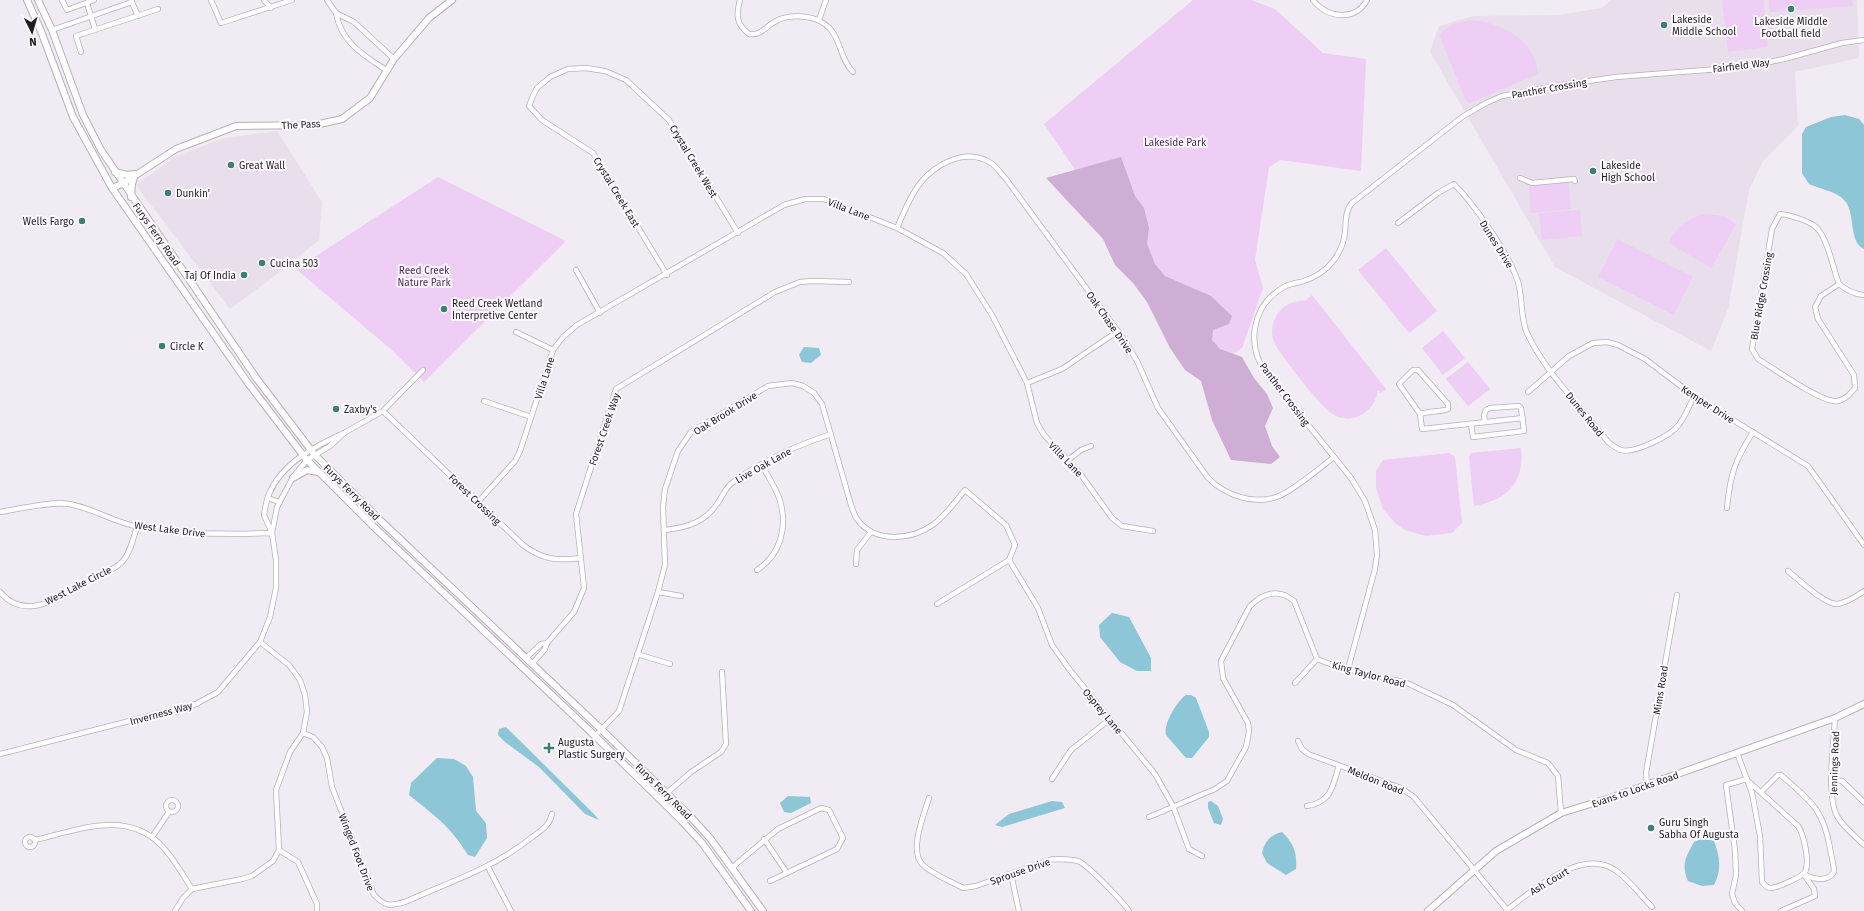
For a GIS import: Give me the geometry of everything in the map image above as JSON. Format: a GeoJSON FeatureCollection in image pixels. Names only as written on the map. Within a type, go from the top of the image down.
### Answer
{"type":"FeatureCollection","features":[{"type":"Feature","properties":{"kind":"main road","name":"Furys Ferry Road"},"geometry":{"type":"LineString","coordinates":[[27,0],[41,32],[73,117],[112,188],[248,383],[305,458],[374,527],[595,736],[681,820],[702,843],[751,911]]}},
{"type":"Feature","properties":{"kind":"main road","name":"Furys Ferry Road"},"geometry":{"type":"LineString","coordinates":[[38,0],[52,30],[83,115],[101,150],[122,184],[257,379],[313,453],[382,522],[667,793],[710,838],[763,911]]}},
{"type":"Feature","properties":{"kind":"main road","name":"The Pass"},"geometry":{"type":"LineString","coordinates":[[112,188],[122,184],[135,174],[176,149],[236,126],[315,124],[342,119],[370,98],[394,59],[429,18],[452,0]]}},
{"type":"Feature","properties":{"kind":"main road"},"geometry":{"type":"LineString","coordinates":[[114,171],[127,175],[135,174],[132,184],[131,197]]}},
{"type":"Feature","properties":{"kind":"main road"},"geometry":{"type":"LineString","coordinates":[[208,325],[216,320]]}},
{"type":"Feature","properties":{"kind":"main road"},"geometry":{"type":"LineString","coordinates":[[293,478],[300,472],[306,470],[320,473]]}},
{"type":"Feature","properties":{"kind":"main road","name":"Evans to Locks Road"},"geometry":{"type":"LineString","coordinates":[[1428,911],[1496,851],[1561,813],[1647,785],[1835,718],[1864,704]]}},
{"type":"Feature","properties":{"kind":"street"},"geometry":{"type":"LineString","coordinates":[[62,0],[67,10],[94,0]]}},
{"type":"Feature","properties":{"kind":"street"},"geometry":{"type":"LineString","coordinates":[[211,0],[221,23],[272,8],[292,0]]}},
{"type":"Feature","properties":{"kind":"street"},"geometry":{"type":"LineString","coordinates":[[264,0],[272,8]]}},
{"type":"Feature","properties":{"kind":"street"},"geometry":{"type":"LineString","coordinates":[[327,0],[336,13],[340,29],[348,41],[364,56],[386,70]]}},
{"type":"Feature","properties":{"kind":"street"},"geometry":{"type":"LineString","coordinates":[[740,0],[737,18],[738,23],[749,34],[760,33],[781,18],[798,16],[811,17],[825,23],[838,40],[848,68],[853,72]]}},
{"type":"Feature","properties":{"kind":"street"},"geometry":{"type":"LineString","coordinates":[[819,20],[826,0]]}},
{"type":"Feature","properties":{"kind":"street"},"geometry":{"type":"LineString","coordinates":[[1313,0],[1323,10],[1332,14],[1344,15],[1354,13],[1364,7],[1368,0]]}},
{"type":"Feature","properties":{"kind":"street"},"geometry":{"type":"LineString","coordinates":[[52,30],[131,1],[138,16]]}},
{"type":"Feature","properties":{"kind":"street"},"geometry":{"type":"LineString","coordinates":[[87,3],[95,30]]}},
{"type":"Feature","properties":{"kind":"street"},"geometry":{"type":"LineString","coordinates":[[81,52],[76,36],[158,9]]}},
{"type":"Feature","properties":{"kind":"street"},"geometry":{"type":"LineString","coordinates":[[336,13],[354,22],[394,59]]}},
{"type":"Feature","properties":{"kind":"street","name":"Fairfield Way"},"geometry":{"type":"LineString","coordinates":[[1616,77],[1745,67],[1784,59],[1842,43],[1864,40]]}},
{"type":"Feature","properties":{"kind":"street","name":"Crystal Creek West"},"geometry":{"type":"LineString","coordinates":[[537,88],[550,77],[568,69],[586,68],[605,70],[626,80],[669,120],[738,233]]}},
{"type":"Feature","properties":{"kind":"street","name":"Panther Crossing"},"geometry":{"type":"LineString","coordinates":[[1348,669],[1375,569],[1376,539],[1373,519],[1365,501],[1351,478],[1267,374],[1259,360],[1255,351],[1254,333],[1257,316],[1265,303],[1282,288],[1313,277],[1326,269],[1338,254],[1342,245],[1347,211],[1352,203],[1471,111],[1502,96],[1616,77]]}},
{"type":"Feature","properties":{"kind":"street","name":"Crystal Creek East"},"geometry":{"type":"LineString","coordinates":[[537,88],[529,106],[542,120],[593,153],[667,275]]}},
{"type":"Feature","properties":{"kind":"street","name":"Oak Chase Drive"},"geometry":{"type":"LineString","coordinates":[[897,228],[908,203],[918,186],[926,177],[950,160],[973,156],[992,164],[1006,179],[1118,330],[1137,361],[1158,408],[1208,478],[1222,490],[1234,495],[1251,499],[1266,500],[1289,490],[1334,457]]}},
{"type":"Feature","properties":{"kind":"street"},"geometry":{"type":"LineString","coordinates":[[1520,178],[1532,182],[1574,179],[1575,181]]}},
{"type":"Feature","properties":{"kind":"street","name":"Dunes Drive"},"geometry":{"type":"LineString","coordinates":[[1398,223],[1438,193],[1454,184],[1474,207],[1512,266],[1522,300],[1522,313],[1526,331],[1536,350],[1551,372]]}},
{"type":"Feature","properties":{"kind":"street","name":"Villa Lane"},"geometry":{"type":"LineString","coordinates":[[478,502],[515,461],[520,451],[553,350],[563,337],[577,325],[667,275],[784,205],[805,199],[824,199],[897,228],[943,253],[966,274],[992,315],[1027,383],[1037,424],[1044,435],[1092,488],[1104,509],[1112,518],[1122,526],[1153,531]]}},
{"type":"Feature","properties":{"kind":"street","name":"Blue Ridge Crossing"},"geometry":{"type":"LineString","coordinates":[[1780,214],[1792,215],[1817,228],[1825,244],[1839,284],[1821,296],[1815,307],[1818,319],[1854,375],[1855,388],[1849,397],[1837,401],[1824,399],[1758,359],[1752,349],[1772,230],[1780,214]]}},
{"type":"Feature","properties":{"kind":"street"},"geometry":{"type":"LineString","coordinates":[[576,270],[600,313]]}},
{"type":"Feature","properties":{"kind":"street","name":"Forest Creek Way"},"geometry":{"type":"LineString","coordinates":[[532,664],[545,649],[547,643],[574,612],[584,588],[576,514],[616,389],[775,292],[800,282],[849,282]]}},
{"type":"Feature","properties":{"kind":"street"},"geometry":{"type":"LineString","coordinates":[[1839,284],[1846,290],[1864,295]]}},
{"type":"Feature","properties":{"kind":"street"},"geometry":{"type":"LineString","coordinates":[[1027,383],[1062,369],[1118,330]]}},
{"type":"Feature","properties":{"kind":"street"},"geometry":{"type":"LineString","coordinates":[[516,332],[553,350]]}},
{"type":"Feature","properties":{"kind":"street","name":"Kemper Drive"},"geometry":{"type":"LineString","coordinates":[[1528,392],[1569,356],[1593,343],[1607,342],[1618,345],[1645,359],[1694,396],[1808,466],[1864,545]]}},
{"type":"Feature","properties":{"kind":"street","name":"Inverness Way"},"geometry":{"type":"LineString","coordinates":[[0,754],[196,704],[218,692],[260,642],[270,617],[276,588],[276,560],[272,533],[264,515],[268,498],[276,482],[284,470],[313,453],[330,446],[344,433],[383,411],[423,370]]}},
{"type":"Feature","properties":{"kind":"street"},"geometry":{"type":"LineString","coordinates":[[1420,414],[1432,410],[1443,411],[1448,409],[1448,404],[1418,370],[1414,370],[1399,384],[1420,414],[1422,429],[1523,418]]}},
{"type":"Feature","properties":{"kind":"street","name":"Dunes Road"},"geometry":{"type":"LineString","coordinates":[[1551,372],[1608,442],[1622,451],[1642,447],[1676,428],[1684,417],[1694,396]]}},
{"type":"Feature","properties":{"kind":"street","name":"Oak Brook Drive"},"geometry":{"type":"LineString","coordinates":[[595,736],[619,711],[658,592],[665,565],[665,530],[663,507],[665,489],[678,451],[692,432],[768,386],[792,382],[803,386],[814,393],[822,404],[856,518],[871,532],[890,537],[910,536],[920,532],[936,523],[965,490],[1006,525],[1015,545],[1009,560]]}},
{"type":"Feature","properties":{"kind":"street"},"geometry":{"type":"LineString","coordinates":[[484,401],[531,417]]}},
{"type":"Feature","properties":{"kind":"street"},"geometry":{"type":"LineString","coordinates":[[1471,424],[1473,437],[1524,431],[1521,408],[1515,406],[1486,410],[1484,414],[1485,422]]}},
{"type":"Feature","properties":{"kind":"street","name":"Forest Crossing"},"geometry":{"type":"LineString","coordinates":[[383,411],[532,552],[552,559],[581,558]]}},
{"type":"Feature","properties":{"kind":"street"},"geometry":{"type":"LineString","coordinates":[[1727,508],[1730,482],[1736,461],[1753,432]]}},
{"type":"Feature","properties":{"kind":"street","name":"Live Oak Lane"},"geometry":{"type":"LineString","coordinates":[[665,530],[685,528],[695,524],[710,513],[730,484],[806,442],[831,434]]}},
{"type":"Feature","properties":{"kind":"street"},"geometry":{"type":"LineString","coordinates":[[1068,460],[1081,450],[1091,446]]}},
{"type":"Feature","properties":{"kind":"street","name":"Inverness Way"},"geometry":{"type":"LineString","coordinates":[[272,533],[279,502],[305,458]]}},
{"type":"Feature","properties":{"kind":"street"},"geometry":{"type":"LineString","coordinates":[[757,570],[766,564],[777,549],[783,528],[780,501],[762,465]]}},
{"type":"Feature","properties":{"kind":"street"},"geometry":{"type":"LineString","coordinates":[[268,498],[279,502]]}},
{"type":"Feature","properties":{"kind":"street","name":"West Lake Drive"},"geometry":{"type":"LineString","coordinates":[[0,512],[46,505],[69,504],[136,527],[194,534],[232,535],[272,533]]}},
{"type":"Feature","properties":{"kind":"street","name":"West Lake Circle"},"geometry":{"type":"LineString","coordinates":[[0,592],[11,602],[25,606],[35,606],[50,602],[121,563],[131,545],[136,527]]}},
{"type":"Feature","properties":{"kind":"street"},"geometry":{"type":"LineString","coordinates":[[856,564],[858,550],[871,532]]}},
{"type":"Feature","properties":{"kind":"street"},"geometry":{"type":"LineString","coordinates":[[937,604],[1009,560]]}},
{"type":"Feature","properties":{"kind":"street","name":"Osprey Lane"},"geometry":{"type":"LineString","coordinates":[[1009,560],[1038,608],[1052,645],[1069,669],[1155,774],[1173,806],[1189,849],[1202,856]]}},
{"type":"Feature","properties":{"kind":"street"},"geometry":{"type":"LineString","coordinates":[[1788,571],[1828,602],[1838,604],[1853,598],[1864,591]]}},
{"type":"Feature","properties":{"kind":"street"},"geometry":{"type":"LineString","coordinates":[[658,592],[681,596]]}},
{"type":"Feature","properties":{"kind":"street"},"geometry":{"type":"LineString","coordinates":[[1149,817],[1216,789],[1226,781],[1246,747],[1249,732],[1248,723],[1223,678],[1221,661],[1250,606],[1257,598],[1266,594],[1278,592],[1294,601],[1317,659],[1295,683]]}},
{"type":"Feature","properties":{"kind":"street","name":"Mims Road"},"geometry":{"type":"LineString","coordinates":[[1647,785],[1646,773],[1677,595]]}},
{"type":"Feature","properties":{"kind":"street"},"geometry":{"type":"LineString","coordinates":[[175,911],[183,898],[192,889],[252,876],[273,861],[279,850],[276,790],[290,752],[303,733],[307,712],[305,696],[300,680],[289,665],[260,642]]}},
{"type":"Feature","properties":{"kind":"street","name":"Forest Creek Way"},"geometry":{"type":"LineString","coordinates":[[526,658],[541,644],[547,643]]}},
{"type":"Feature","properties":{"kind":"street"},"geometry":{"type":"LineString","coordinates":[[637,654],[670,664]]}},
{"type":"Feature","properties":{"kind":"street","name":"King Taylor Road"},"geometry":{"type":"LineString","coordinates":[[1317,659],[1348,669],[1407,683],[1453,705],[1516,750],[1548,763],[1558,776],[1561,813]]}},
{"type":"Feature","properties":{"kind":"street"},"geometry":{"type":"LineString","coordinates":[[667,793],[691,772],[721,752],[726,744],[722,672]]}},
{"type":"Feature","properties":{"kind":"street","name":"Jennings Road"},"geometry":{"type":"LineString","coordinates":[[1835,718],[1832,780],[1833,802],[1836,815],[1864,845]]}},
{"type":"Feature","properties":{"kind":"street"},"geometry":{"type":"LineString","coordinates":[[1052,779],[1070,750],[1110,719]]}},
{"type":"Feature","properties":{"kind":"street","name":"Winged Foot Drive"},"geometry":{"type":"LineString","coordinates":[[303,733],[313,737],[322,747],[327,758],[334,794],[374,895],[383,904],[392,905],[405,902],[488,867],[520,847],[550,823],[552,814]]}},
{"type":"Feature","properties":{"kind":"street","name":"Meldon Road"},"geometry":{"type":"LineString","coordinates":[[1298,741],[1302,749],[1308,754],[1401,788],[1414,797],[1507,910]]}},
{"type":"Feature","properties":{"kind":"street"},"geometry":{"type":"LineString","coordinates":[[1737,753],[1752,793],[1760,836],[1762,882],[1766,887],[1771,888],[1804,874],[1816,879],[1829,878],[1834,872],[1826,829],[1821,815],[1815,807],[1781,776],[1778,775],[1761,792]]}},
{"type":"Feature","properties":{"kind":"street"},"geometry":{"type":"LineString","coordinates":[[1307,806],[1317,804],[1325,800],[1330,792],[1339,766]]}},
{"type":"Feature","properties":{"kind":"street"},"geometry":{"type":"LineString","coordinates":[[1748,780],[1798,826],[1802,833],[1807,866],[1804,874]]}},
{"type":"Feature","properties":{"kind":"street"},"geometry":{"type":"LineString","coordinates":[[1742,911],[1735,902],[1732,894],[1736,875],[1736,850],[1726,785],[1748,780]]}},
{"type":"Feature","properties":{"kind":"street"},"geometry":{"type":"LineString","coordinates":[[1832,780],[1842,782],[1864,802]]}},
{"type":"Feature","properties":{"kind":"street","name":"Sprouse Drive"},"geometry":{"type":"LineString","coordinates":[[929,798],[916,847],[917,856],[922,864],[929,869],[963,888],[1011,874],[1053,859],[1066,859],[1080,862],[1116,894],[1129,911]]}},
{"type":"Feature","properties":{"kind":"street"},"geometry":{"type":"LineString","coordinates":[[733,869],[764,839],[778,829],[821,808],[829,810],[832,813],[843,838],[837,849],[770,881]]}},
{"type":"Feature","properties":{"kind":"street"},"geometry":{"type":"LineString","coordinates":[[152,838],[169,812]]}},
{"type":"Feature","properties":{"kind":"street"},"geometry":{"type":"LineString","coordinates":[[35,840],[109,824],[121,824],[138,829],[163,847],[192,889]]}},
{"type":"Feature","properties":{"kind":"street"},"geometry":{"type":"LineString","coordinates":[[764,839],[787,873]]}},
{"type":"Feature","properties":{"kind":"street"},"geometry":{"type":"LineString","coordinates":[[279,850],[298,862],[317,904],[317,911]]}},
{"type":"Feature","properties":{"kind":"street","name":"Ash Court"},"geometry":{"type":"LineString","coordinates":[[1507,910],[1562,872],[1579,865],[1598,864],[1615,869],[1652,907]]}},
{"type":"Feature","properties":{"kind":"street"},"geometry":{"type":"LineString","coordinates":[[488,867],[511,911]]}},
{"type":"Feature","properties":{"kind":"street"},"geometry":{"type":"LineString","coordinates":[[1011,874],[1019,911]]}},
{"type":"Feature","properties":{"kind":"street"},"geometry":{"type":"LineString","coordinates":[[1781,911],[1815,896],[1814,889],[1804,874]]}},
{"type":"Feature","properties":{"kind":"shaded area"},"geometry":{"type":"Polygon","coordinates":[[[1611,0],[1857,0],[1859,58],[1795,72],[1798,126],[1763,161],[1749,190],[1728,309],[1711,351],[1555,267],[1430,52],[1439,26],[1473,16],[1559,15],[1602,8],[1611,0]]]}},
{"type":"Feature","properties":{"kind":"shaded area"},"geometry":{"type":"Polygon","coordinates":[[[277,131],[322,202],[319,240],[280,272],[230,309],[136,185],[176,156],[224,138],[277,131]]]}},
{"type":"Feature","properties":{"kind":"shaded area"},"geometry":{"type":"Polygon","coordinates":[[[1121,157],[1135,196],[1144,208],[1149,228],[1147,244],[1155,264],[1165,276],[1211,296],[1232,316],[1229,324],[1213,330],[1212,340],[1220,349],[1242,357],[1254,378],[1267,394],[1273,408],[1265,426],[1272,446],[1280,457],[1271,464],[1231,460],[1212,420],[1201,381],[1185,370],[1170,348],[1147,302],[1133,283],[1115,265],[1103,239],[1046,178],[1121,157]]]}},
{"type":"Feature","properties":{"kind":"green space","name":"Lakeside Park"},"geometry":{"type":"Polygon","coordinates":[[[1193,0],[1251,0],[1275,9],[1323,53],[1366,59],[1361,171],[1280,160],[1269,167],[1255,260],[1263,288],[1242,348],[1210,369],[1044,124],[1193,0]]]}},
{"type":"Feature","properties":{"kind":"green space"},"geometry":{"type":"Polygon","coordinates":[[[1722,0],[1763,0],[1768,47],[1728,52],[1722,0]]]}},
{"type":"Feature","properties":{"kind":"green space","name":"Lakeside Middle Football field"},"geometry":{"type":"Polygon","coordinates":[[[1769,0],[1852,0],[1853,6],[1770,12],[1769,0]]]}},
{"type":"Feature","properties":{"kind":"green space"},"geometry":{"type":"Polygon","coordinates":[[[1470,20],[1493,24],[1505,29],[1524,42],[1536,62],[1538,74],[1470,103],[1466,101],[1439,34],[1453,24],[1470,20]]]}},
{"type":"Feature","properties":{"kind":"green space","name":"Reed Creek Nature Park"},"geometry":{"type":"Polygon","coordinates":[[[438,177],[566,241],[424,382],[393,351],[296,269],[438,177]]]}},
{"type":"Feature","properties":{"kind":"green space"},"geometry":{"type":"Polygon","coordinates":[[[1568,182],[1571,209],[1531,213],[1529,186],[1568,182]]]}},
{"type":"Feature","properties":{"kind":"green space"},"geometry":{"type":"Polygon","coordinates":[[[1580,210],[1582,236],[1542,240],[1539,213],[1580,210]]]}},
{"type":"Feature","properties":{"kind":"green space"},"geometry":{"type":"Polygon","coordinates":[[[1704,214],[1724,216],[1736,224],[1711,268],[1669,243],[1674,232],[1678,228],[1693,218],[1704,214]]]}},
{"type":"Feature","properties":{"kind":"green space"},"geometry":{"type":"Polygon","coordinates":[[[1617,239],[1693,277],[1674,315],[1598,277],[1617,239]]]}},
{"type":"Feature","properties":{"kind":"green space"},"geometry":{"type":"Polygon","coordinates":[[[1386,248],[1437,311],[1409,333],[1358,270],[1386,248]]]}},
{"type":"Feature","properties":{"kind":"green space"},"geometry":{"type":"Polygon","coordinates":[[[1312,295],[1386,389],[1381,393],[1378,390],[1376,398],[1367,411],[1354,418],[1339,417],[1331,413],[1309,390],[1290,366],[1273,339],[1272,327],[1279,312],[1291,303],[1308,301],[1306,300],[1312,295]]]}},
{"type":"Feature","properties":{"kind":"green space"},"geometry":{"type":"Polygon","coordinates":[[[1443,331],[1465,358],[1443,375],[1422,348],[1443,331]]]}},
{"type":"Feature","properties":{"kind":"green space"},"geometry":{"type":"Polygon","coordinates":[[[1468,362],[1490,389],[1468,406],[1446,379],[1468,362]]]}},
{"type":"Feature","properties":{"kind":"green space"},"geometry":{"type":"Polygon","coordinates":[[[1521,448],[1520,471],[1517,480],[1511,488],[1496,499],[1474,506],[1469,457],[1471,453],[1521,448]]]}},
{"type":"Feature","properties":{"kind":"green space"},"geometry":{"type":"Polygon","coordinates":[[[1449,453],[1455,457],[1462,523],[1452,533],[1426,536],[1405,530],[1396,524],[1383,509],[1376,488],[1376,471],[1383,460],[1449,453]]]}},
{"type":"Feature","properties":{"kind":"water"},"geometry":{"type":"Polygon","coordinates":[[[1845,115],[1859,119],[1864,125],[1864,249],[1856,240],[1850,213],[1845,201],[1833,193],[1809,184],[1802,173],[1802,134],[1806,127],[1831,117],[1845,115]]]}},
{"type":"Feature","properties":{"kind":"water"},"geometry":{"type":"Polygon","coordinates":[[[804,347],[819,348],[821,355],[811,363],[802,362],[799,355],[804,347]]]}},
{"type":"Feature","properties":{"kind":"water"},"geometry":{"type":"Polygon","coordinates":[[[1112,613],[1129,617],[1151,658],[1151,671],[1137,671],[1120,662],[1100,637],[1099,625],[1112,613]]]}},
{"type":"Feature","properties":{"kind":"water"},"geometry":{"type":"Polygon","coordinates":[[[1186,695],[1191,695],[1196,698],[1209,732],[1209,737],[1192,758],[1186,758],[1166,735],[1167,725],[1172,713],[1182,698],[1186,695]]]}},
{"type":"Feature","properties":{"kind":"water"},"geometry":{"type":"Polygon","coordinates":[[[506,727],[599,820],[585,814],[539,767],[505,742],[498,735],[499,729],[506,727]]]}},
{"type":"Feature","properties":{"kind":"water"},"geometry":{"type":"Polygon","coordinates":[[[437,758],[454,759],[466,766],[473,777],[476,811],[486,823],[487,838],[475,857],[468,855],[455,836],[409,795],[411,783],[437,758]]]}},
{"type":"Feature","properties":{"kind":"water"},"geometry":{"type":"Polygon","coordinates":[[[788,796],[810,797],[811,803],[791,813],[784,812],[780,803],[788,796]]]}},
{"type":"Feature","properties":{"kind":"water"},"geometry":{"type":"Polygon","coordinates":[[[1052,801],[1062,802],[1065,808],[1002,827],[995,825],[1009,814],[1052,801]]]}},
{"type":"Feature","properties":{"kind":"water"},"geometry":{"type":"Polygon","coordinates":[[[1211,801],[1218,806],[1223,819],[1221,825],[1214,823],[1208,808],[1208,802],[1211,801]]]}},
{"type":"Feature","properties":{"kind":"water"},"geometry":{"type":"Polygon","coordinates":[[[1282,832],[1292,844],[1296,858],[1296,869],[1286,875],[1267,863],[1262,853],[1269,839],[1282,832]]]}},
{"type":"Feature","properties":{"kind":"water"},"geometry":{"type":"Polygon","coordinates":[[[1704,838],[1714,841],[1718,853],[1719,869],[1714,885],[1702,886],[1688,881],[1686,875],[1685,861],[1689,852],[1694,842],[1704,838]]]}},
{"type":"Feature","properties":{"kind":"place","name":"Lakeside Middle Football field"},"geometry":{"type":"Point","coordinates":[1791,9]}},
{"type":"Feature","properties":{"kind":"place","name":"Lakeside Middle School"},"geometry":{"type":"Point","coordinates":[1664,25]}},
{"type":"Feature","properties":{"kind":"place","name":"Great Wall"},"geometry":{"type":"Point","coordinates":[231,165]}},
{"type":"Feature","properties":{"kind":"place","name":"Lakeside High School"},"geometry":{"type":"Point","coordinates":[1593,171]}},
{"type":"Feature","properties":{"kind":"place","name":"Dunkin'"},"geometry":{"type":"Point","coordinates":[168,193]}},
{"type":"Feature","properties":{"kind":"place","name":"Wells Fargo"},"geometry":{"type":"Point","coordinates":[82,221]}},
{"type":"Feature","properties":{"kind":"place","name":"Cucina 503"},"geometry":{"type":"Point","coordinates":[262,263]}},
{"type":"Feature","properties":{"kind":"place","name":"Taj Of India"},"geometry":{"type":"Point","coordinates":[244,275]}},
{"type":"Feature","properties":{"kind":"place","name":"Reed Creek Wetland Interpretive Center"},"geometry":{"type":"Point","coordinates":[444,309]}},
{"type":"Feature","properties":{"kind":"place","name":"Circle K"},"geometry":{"type":"Point","coordinates":[162,346]}},
{"type":"Feature","properties":{"kind":"place","name":"Zaxby's"},"geometry":{"type":"Point","coordinates":[336,409]}},
{"type":"Feature","properties":{"kind":"place","name":"Augusta Plastic Surgery"},"geometry":{"type":"Point","coordinates":[549,748]}},
{"type":"Feature","properties":{"kind":"place","name":"Guru Singh Sabha Of Augusta"},"geometry":{"type":"Point","coordinates":[1651,828]}}]}
